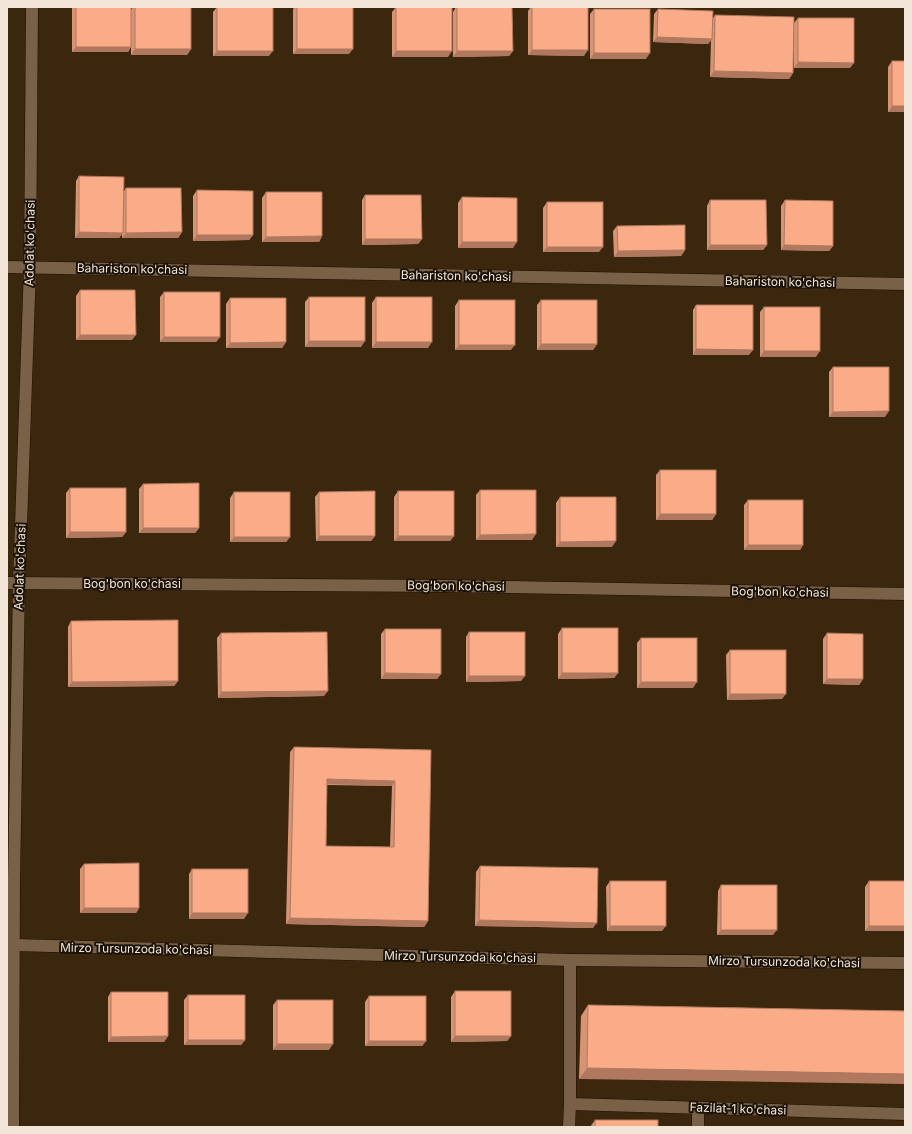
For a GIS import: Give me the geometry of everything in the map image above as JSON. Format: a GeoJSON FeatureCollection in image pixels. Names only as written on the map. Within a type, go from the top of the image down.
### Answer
{"type":"FeatureCollection","features":[{"type":"Feature","properties":{"kind":"street","name":"Adolat ko'chasi"},"geometry":{"type":"LineString","coordinates":[[13,1127],[14,945],[11,880],[13,583],[30,267],[32,7]]}},
{"type":"Feature","properties":{"kind":"street","name":"Bahariston ko'chasi"},"geometry":{"type":"LineString","coordinates":[[7,266],[905,284]]}},
{"type":"Feature","properties":{"kind":"street","name":"Bog'bon ko'chasi"},"geometry":{"type":"LineString","coordinates":[[13,583],[438,586],[905,594]]}},
{"type":"Feature","properties":{"kind":"street","name":"Mirzo Tursunzoda ko'chasi"},"geometry":{"type":"LineString","coordinates":[[14,945],[570,960],[905,963]]}},
{"type":"Feature","properties":{"kind":"street"},"geometry":{"type":"LineString","coordinates":[[569,1127],[570,960]]}},
{"type":"Feature","properties":{"kind":"street","name":"Fazilat-1 ko'chasi"},"geometry":{"type":"LineString","coordinates":[[570,1104],[905,1114]]}},
{"type":"Feature","properties":{"kind":"street"},"geometry":{"type":"LineString","coordinates":[[698,1108],[698,1127]]}},
{"type":"Feature","properties":{"kind":"building"},"geometry":{"type":"Polygon","coordinates":[[[76,7],[131,7],[131,47],[76,47],[76,7]]]}},
{"type":"Feature","properties":{"kind":"building"},"geometry":{"type":"Polygon","coordinates":[[[135,7],[191,7],[191,49],[135,49],[135,7]]]}},
{"type":"Feature","properties":{"kind":"building"},"geometry":{"type":"Polygon","coordinates":[[[217,7],[273,7],[273,51],[217,51],[217,7]]]}},
{"type":"Feature","properties":{"kind":"building"},"geometry":{"type":"Polygon","coordinates":[[[297,7],[353,7],[353,49],[297,49],[297,7]]]}},
{"type":"Feature","properties":{"kind":"building"},"geometry":{"type":"Polygon","coordinates":[[[396,7],[452,7],[452,51],[396,51],[396,7]]]}},
{"type":"Feature","properties":{"kind":"building"},"geometry":{"type":"Polygon","coordinates":[[[457,7],[512,7],[513,51],[457,51],[457,7]]]}},
{"type":"Feature","properties":{"kind":"building"},"geometry":{"type":"Polygon","coordinates":[[[532,7],[588,7],[588,50],[532,50],[532,7]]]}},
{"type":"Feature","properties":{"kind":"building"},"geometry":{"type":"Polygon","coordinates":[[[594,9],[650,9],[650,53],[594,53],[594,9]]]}},
{"type":"Feature","properties":{"kind":"building"},"geometry":{"type":"Polygon","coordinates":[[[658,9],[713,11],[712,39],[657,37],[658,9]]]}},
{"type":"Feature","properties":{"kind":"building"},"geometry":{"type":"Polygon","coordinates":[[[715,15],[794,17],[793,73],[714,71],[715,15]]]}},
{"type":"Feature","properties":{"kind":"building"},"geometry":{"type":"Polygon","coordinates":[[[798,18],[854,18],[854,63],[798,62],[798,18]]]}},
{"type":"Feature","properties":{"kind":"building"},"geometry":{"type":"Polygon","coordinates":[[[892,61],[905,61],[905,106],[892,106],[892,61]]]}},
{"type":"Feature","properties":{"kind":"building"},"geometry":{"type":"Polygon","coordinates":[[[79,176],[124,177],[123,233],[79,232],[79,176]]]}},
{"type":"Feature","properties":{"kind":"building"},"geometry":{"type":"Polygon","coordinates":[[[126,188],[181,188],[182,232],[126,233],[126,188]]]}},
{"type":"Feature","properties":{"kind":"building"},"geometry":{"type":"Polygon","coordinates":[[[197,190],[253,191],[253,235],[197,235],[197,190]]]}},
{"type":"Feature","properties":{"kind":"building"},"geometry":{"type":"Polygon","coordinates":[[[266,192],[322,192],[322,236],[266,237],[266,192]]]}},
{"type":"Feature","properties":{"kind":"building"},"geometry":{"type":"Polygon","coordinates":[[[365,195],[421,195],[422,239],[365,239],[365,195]]]}},
{"type":"Feature","properties":{"kind":"building"},"geometry":{"type":"Polygon","coordinates":[[[462,197],[517,198],[517,242],[462,242],[462,197]]]}},
{"type":"Feature","properties":{"kind":"building"},"geometry":{"type":"Polygon","coordinates":[[[710,200],[766,200],[767,245],[710,245],[710,200]]]}},
{"type":"Feature","properties":{"kind":"building"},"geometry":{"type":"Polygon","coordinates":[[[785,200],[833,201],[833,246],[784,245],[785,200]]]}},
{"type":"Feature","properties":{"kind":"building"},"geometry":{"type":"Polygon","coordinates":[[[547,202],[603,202],[603,247],[547,247],[547,202]]]}},
{"type":"Feature","properties":{"kind":"building"},"geometry":{"type":"Polygon","coordinates":[[[685,225],[685,250],[618,251],[617,226],[685,225]]]}},
{"type":"Feature","properties":{"kind":"building"},"geometry":{"type":"Polygon","coordinates":[[[80,290],[135,290],[136,335],[80,335],[80,290]]]}},
{"type":"Feature","properties":{"kind":"building"},"geometry":{"type":"Polygon","coordinates":[[[164,292],[220,292],[220,337],[164,337],[164,292]]]}},
{"type":"Feature","properties":{"kind":"building"},"geometry":{"type":"Polygon","coordinates":[[[309,297],[365,297],[365,341],[309,341],[309,297]]]}},
{"type":"Feature","properties":{"kind":"building"},"geometry":{"type":"Polygon","coordinates":[[[376,297],[432,297],[432,342],[376,342],[376,297]]]}},
{"type":"Feature","properties":{"kind":"building"},"geometry":{"type":"Polygon","coordinates":[[[230,298],[286,298],[286,342],[230,343],[230,298]]]}},
{"type":"Feature","properties":{"kind":"building"},"geometry":{"type":"Polygon","coordinates":[[[459,300],[515,300],[515,345],[459,345],[459,300]]]}},
{"type":"Feature","properties":{"kind":"building"},"geometry":{"type":"Polygon","coordinates":[[[541,300],[597,300],[597,344],[541,344],[541,300]]]}},
{"type":"Feature","properties":{"kind":"building"},"geometry":{"type":"Polygon","coordinates":[[[696,305],[753,305],[753,350],[696,349],[696,305]]]}},
{"type":"Feature","properties":{"kind":"building"},"geometry":{"type":"Polygon","coordinates":[[[764,307],[820,307],[820,351],[764,351],[764,307]]]}},
{"type":"Feature","properties":{"kind":"building"},"geometry":{"type":"Polygon","coordinates":[[[833,367],[889,367],[889,411],[833,412],[833,367]]]}},
{"type":"Feature","properties":{"kind":"building"},"geometry":{"type":"Polygon","coordinates":[[[660,470],[716,470],[716,514],[660,514],[660,470]]]}},
{"type":"Feature","properties":{"kind":"building"},"geometry":{"type":"Polygon","coordinates":[[[199,483],[199,528],[143,528],[143,484],[199,483]]]}},
{"type":"Feature","properties":{"kind":"building"},"geometry":{"type":"Polygon","coordinates":[[[70,488],[126,488],[126,532],[70,532],[70,488]]]}},
{"type":"Feature","properties":{"kind":"building"},"geometry":{"type":"Polygon","coordinates":[[[480,490],[536,490],[536,534],[480,535],[480,490]]]}},
{"type":"Feature","properties":{"kind":"building"},"geometry":{"type":"Polygon","coordinates":[[[375,491],[375,536],[319,536],[319,492],[375,491]]]}},
{"type":"Feature","properties":{"kind":"building"},"geometry":{"type":"Polygon","coordinates":[[[398,491],[454,491],[454,536],[398,536],[398,491]]]}},
{"type":"Feature","properties":{"kind":"building"},"geometry":{"type":"Polygon","coordinates":[[[234,492],[290,492],[290,537],[234,537],[234,492]]]}},
{"type":"Feature","properties":{"kind":"building"},"geometry":{"type":"Polygon","coordinates":[[[560,497],[616,497],[616,541],[560,542],[560,497]]]}},
{"type":"Feature","properties":{"kind":"building"},"geometry":{"type":"Polygon","coordinates":[[[748,500],[803,500],[803,545],[748,545],[748,500]]]}},
{"type":"Feature","properties":{"kind":"building"},"geometry":{"type":"Polygon","coordinates":[[[178,620],[178,681],[72,682],[71,621],[178,620]]]}},
{"type":"Feature","properties":{"kind":"building"},"geometry":{"type":"Polygon","coordinates":[[[562,628],[618,628],[618,673],[562,673],[562,628]]]}},
{"type":"Feature","properties":{"kind":"building"},"geometry":{"type":"Polygon","coordinates":[[[385,629],[441,629],[441,674],[385,673],[385,629]]]}},
{"type":"Feature","properties":{"kind":"building"},"geometry":{"type":"Polygon","coordinates":[[[327,632],[328,691],[221,692],[221,633],[327,632]]]}},
{"type":"Feature","properties":{"kind":"building"},"geometry":{"type":"Polygon","coordinates":[[[469,632],[525,632],[525,676],[469,676],[469,632]]]}},
{"type":"Feature","properties":{"kind":"building"},"geometry":{"type":"Polygon","coordinates":[[[827,633],[863,634],[863,679],[827,679],[827,633]]]}},
{"type":"Feature","properties":{"kind":"building"},"geometry":{"type":"Polygon","coordinates":[[[641,638],[697,638],[697,682],[641,682],[641,638]]]}},
{"type":"Feature","properties":{"kind":"building"},"geometry":{"type":"Polygon","coordinates":[[[730,650],[786,650],[786,694],[730,694],[730,650]]]}},
{"type":"Feature","properties":{"kind":"building"},"geometry":{"type":"Polygon","coordinates":[[[294,747],[431,750],[428,921],[290,918],[294,747]],[[327,779],[326,846],[394,847],[395,781],[327,779]]]}},
{"type":"Feature","properties":{"kind":"building"},"geometry":{"type":"Polygon","coordinates":[[[139,863],[139,908],[84,908],[84,864],[139,863]]]}},
{"type":"Feature","properties":{"kind":"building"},"geometry":{"type":"Polygon","coordinates":[[[480,866],[598,868],[597,923],[479,920],[480,866]]]}},
{"type":"Feature","properties":{"kind":"building"},"geometry":{"type":"Polygon","coordinates":[[[192,869],[248,869],[248,913],[192,913],[192,869]]]}},
{"type":"Feature","properties":{"kind":"building"},"geometry":{"type":"Polygon","coordinates":[[[610,881],[666,881],[666,926],[610,926],[610,881]]]}},
{"type":"Feature","properties":{"kind":"building"},"geometry":{"type":"Polygon","coordinates":[[[869,881],[905,881],[905,926],[869,926],[869,881]]]}},
{"type":"Feature","properties":{"kind":"building"},"geometry":{"type":"Polygon","coordinates":[[[721,885],[777,885],[777,930],[721,930],[721,885]]]}},
{"type":"Feature","properties":{"kind":"building"},"geometry":{"type":"Polygon","coordinates":[[[455,991],[511,991],[511,1036],[455,1036],[455,991]]]}},
{"type":"Feature","properties":{"kind":"building"},"geometry":{"type":"Polygon","coordinates":[[[111,992],[168,992],[168,1036],[111,1037],[111,992]]]}},
{"type":"Feature","properties":{"kind":"building"},"geometry":{"type":"Polygon","coordinates":[[[188,995],[245,995],[245,1040],[188,1040],[188,995]]]}},
{"type":"Feature","properties":{"kind":"building"},"geometry":{"type":"Polygon","coordinates":[[[369,996],[426,996],[426,1041],[369,1041],[369,996]]]}},
{"type":"Feature","properties":{"kind":"building"},"geometry":{"type":"Polygon","coordinates":[[[277,1000],[333,1000],[333,1044],[277,1044],[277,1000]]]}},
{"type":"Feature","properties":{"kind":"building"},"geometry":{"type":"Polygon","coordinates":[[[588,1005],[905,1011],[905,1074],[587,1068],[588,1005]]]}},
{"type":"Feature","properties":{"kind":"building"},"geometry":{"type":"Polygon","coordinates":[[[595,1120],[658,1120],[658,1127],[595,1127],[595,1120]]]}}]}
